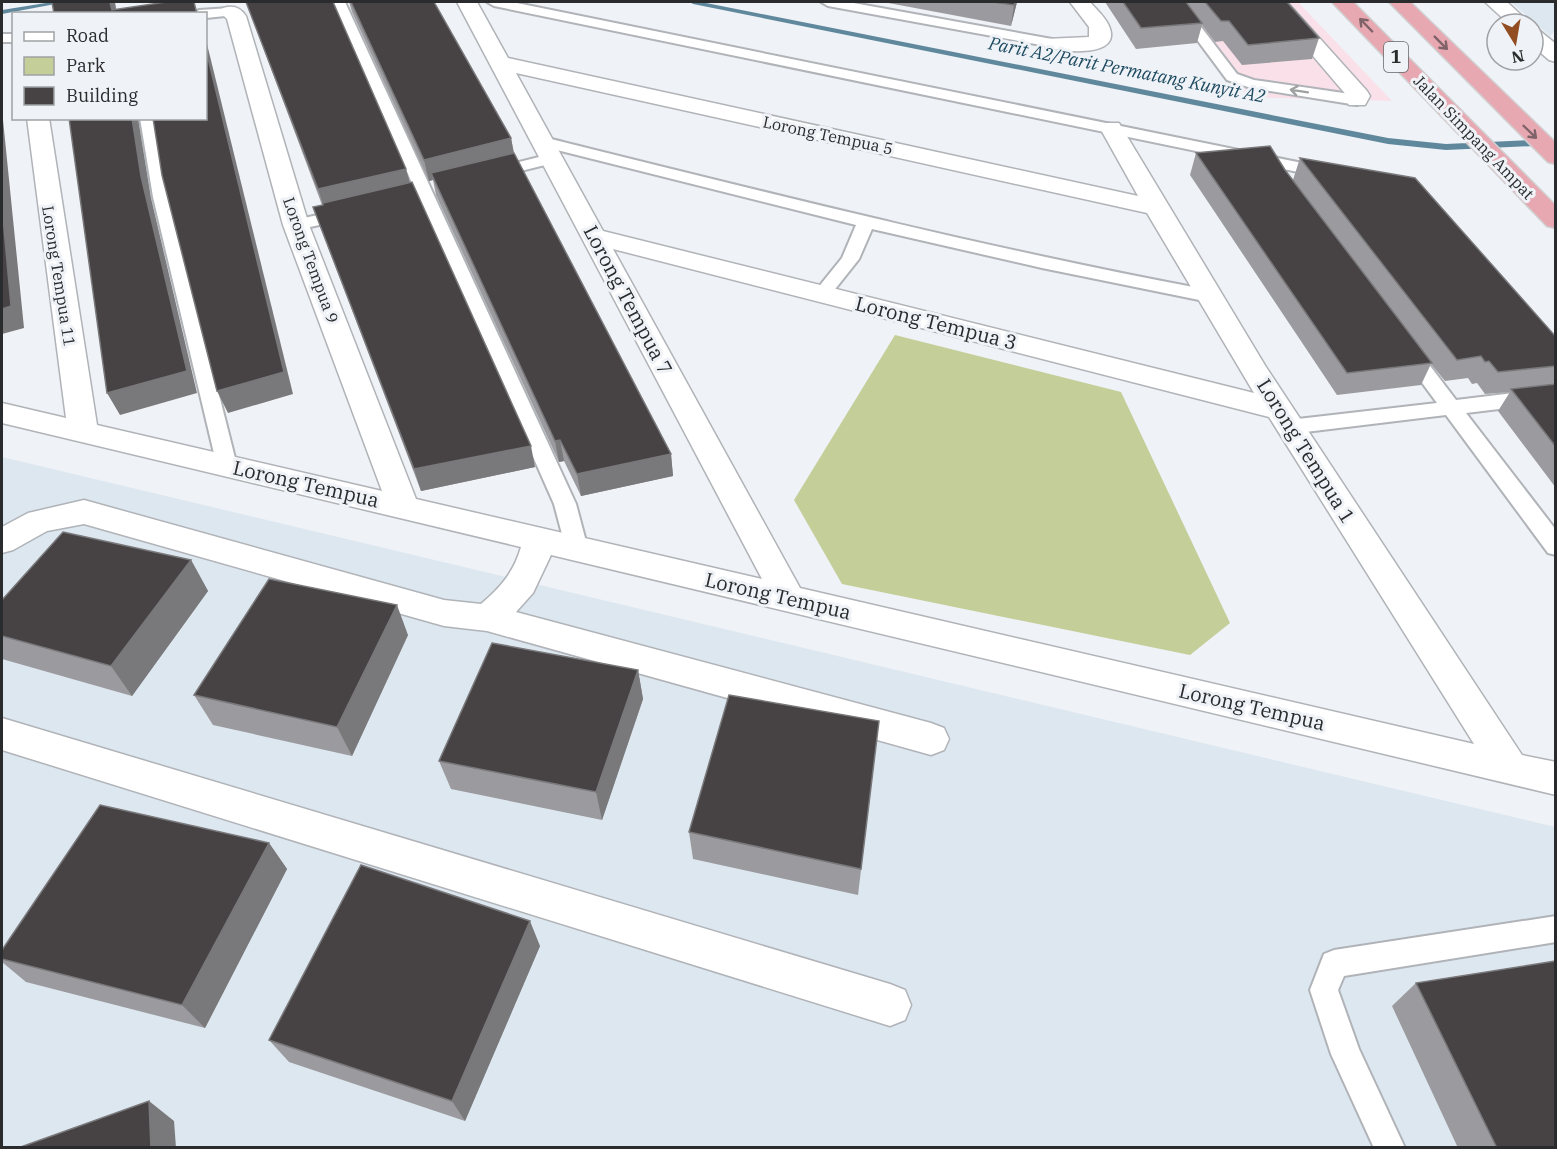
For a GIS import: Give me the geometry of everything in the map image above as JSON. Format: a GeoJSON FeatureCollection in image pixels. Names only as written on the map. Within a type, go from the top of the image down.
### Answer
{"type":"FeatureCollection","features":[{"type":"Feature","properties":{"kind":"highway","name":"Jalan Simpang Ampat"},"geometry":{"type":"LineString","coordinates":[[1342,2],[1556,221]]}},
{"type":"Feature","properties":{"kind":"highway","name":"1"},"geometry":{"type":"LineString","coordinates":[[1400,2],[1556,157]]}},
{"type":"Feature","properties":{"kind":"street","name":"Lorong Tempua 7"},"geometry":{"type":"LineString","coordinates":[[467,2],[789,598]]}},
{"type":"Feature","properties":{"kind":"street"},"geometry":{"type":"LineString","coordinates":[[1052,43],[1090,45],[1100,40],[1099,26],[1080,2]]}},
{"type":"Feature","properties":{"kind":"street"},"geometry":{"type":"LineString","coordinates":[[1277,2],[1359,96],[1356,100]]}},
{"type":"Feature","properties":{"kind":"street"},"geometry":{"type":"LineString","coordinates":[[1495,2],[1507,12]]}},
{"type":"Feature","properties":{"kind":"street","name":"Lorong Tempua 9"},"geometry":{"type":"LineString","coordinates":[[230,12],[236,16],[296,225],[403,506]]}},
{"type":"Feature","properties":{"kind":"street","name":"Lorong Tempua 5"},"geometry":{"type":"LineString","coordinates":[[500,63],[1155,207]]}},
{"type":"Feature","properties":{"kind":"street","name":"Lorong Tempua 11"},"geometry":{"type":"LineString","coordinates":[[38,120],[83,432]]}},
{"type":"Feature","properties":{"kind":"street","name":"Lorong Tempua 1"},"geometry":{"type":"LineString","coordinates":[[1111,128],[1155,207],[1284,418],[1510,768]]}},
{"type":"Feature","properties":{"kind":"street","name":"Lorong Tempua 3"},"geometry":{"type":"LineString","coordinates":[[593,236],[822,294],[1284,418]]}},
{"type":"Feature","properties":{"kind":"street","name":"Lorong Tempua"},"geometry":{"type":"LineString","coordinates":[[2,413],[1556,779]]}},
{"type":"Feature","properties":{"kind":"street"},"geometry":{"type":"LineString","coordinates":[[2,542],[39,521],[84,512],[444,613],[487,618],[931,739]]}},
{"type":"Feature","properties":{"kind":"street"},"geometry":{"type":"LineString","coordinates":[[487,618],[511,599],[533,567],[539,540]]}},
{"type":"Feature","properties":{"kind":"street"},"geometry":{"type":"LineString","coordinates":[[2,734],[890,1005]]}},
{"type":"Feature","properties":{"kind":"lane"},"geometry":{"type":"LineString","coordinates":[[338,2],[428,190],[565,504],[578,549]]}},
{"type":"Feature","properties":{"kind":"lane"},"geometry":{"type":"LineString","coordinates":[[494,2],[1342,176]]}},
{"type":"Feature","properties":{"kind":"lane"},"geometry":{"type":"LineString","coordinates":[[828,2],[1052,43]]}},
{"type":"Feature","properties":{"kind":"lane"},"geometry":{"type":"LineString","coordinates":[[1175,2],[1232,77],[1243,82],[1356,100]]}},
{"type":"Feature","properties":{"kind":"lane"},"geometry":{"type":"LineString","coordinates":[[207,14],[230,12]]}},
{"type":"Feature","properties":{"kind":"lane"},"geometry":{"type":"LineString","coordinates":[[148,120],[161,197],[227,466]]}},
{"type":"Feature","properties":{"kind":"lane"},"geometry":{"type":"LineString","coordinates":[[479,176],[547,150],[1131,282],[1209,296]]}},
{"type":"Feature","properties":{"kind":"lane"},"geometry":{"type":"LineString","coordinates":[[1273,161],[1281,178]]}},
{"type":"Feature","properties":{"kind":"lane"},"geometry":{"type":"LineString","coordinates":[[406,199],[428,190]]}},
{"type":"Feature","properties":{"kind":"lane"},"geometry":{"type":"LineString","coordinates":[[296,225],[364,210]]}},
{"type":"Feature","properties":{"kind":"lane"},"geometry":{"type":"LineString","coordinates":[[822,294],[850,259],[866,222]]}},
{"type":"Feature","properties":{"kind":"lane"},"geometry":{"type":"LineString","coordinates":[[1397,337],[1556,548]]}},
{"type":"Feature","properties":{"kind":"lane"},"geometry":{"type":"LineString","coordinates":[[1284,418],[1450,407],[1556,395]]}},
{"type":"Feature","properties":{"kind":"lane"},"geometry":{"type":"LineString","coordinates":[[1390,1148],[1346,1054],[1324,990],[1334,964],[1556,929]]}},
{"type":"Feature","properties":{"kind":"shaded area"},"geometry":{"type":"Polygon","coordinates":[[[1180,2],[1298,2],[1392,101],[1247,97],[1180,2]]]}},
{"type":"Feature","properties":{"kind":"shaded area"},"geometry":{"type":"Polygon","coordinates":[[[1511,2],[1555,2],[1555,31],[1550,36],[1545,32],[1545,12],[1522,12],[1511,2]]]}},
{"type":"Feature","properties":{"kind":"shaded area"},"geometry":{"type":"Polygon","coordinates":[[[2,457],[1555,827],[1555,1147],[2,1147],[2,457]]]}},
{"type":"Feature","properties":{"kind":"green space"},"geometry":{"type":"Polygon","coordinates":[[[895,335],[1121,392],[1230,623],[1190,655],[842,584],[794,500],[895,335]]]}},
{"type":"Feature","properties":{"kind":"building"},"geometry":{"type":"Polygon","coordinates":[[[52,2],[110,2],[112,10],[166,2],[194,2],[196,12],[54,12],[52,2]]]}},
{"type":"Feature","properties":{"kind":"building"},"geometry":{"type":"Polygon","coordinates":[[[246,2],[333,2],[406,169],[318,189],[246,2]]]}},
{"type":"Feature","properties":{"kind":"building"},"geometry":{"type":"Polygon","coordinates":[[[351,2],[434,2],[511,138],[424,160],[351,2]]]}},
{"type":"Feature","properties":{"kind":"building"},"geometry":{"type":"Polygon","coordinates":[[[993,2],[1015,2],[1014,5],[993,2]]]}},
{"type":"Feature","properties":{"kind":"building"},"geometry":{"type":"Polygon","coordinates":[[[1123,2],[1186,2],[1202,23],[1141,28],[1123,2]]]}},
{"type":"Feature","properties":{"kind":"building"},"geometry":{"type":"Polygon","coordinates":[[[1205,2],[1287,2],[1319,38],[1248,45],[1229,21],[1221,21],[1205,2]]]}},
{"type":"Feature","properties":{"kind":"building"},"geometry":{"type":"Polygon","coordinates":[[[207,54],[284,372],[217,391],[162,175],[153,120],[207,120],[207,54]]]}},
{"type":"Feature","properties":{"kind":"building"},"geometry":{"type":"Polygon","coordinates":[[[69,120],[132,120],[141,176],[187,371],[107,393],[69,120]]]}},
{"type":"Feature","properties":{"kind":"building"},"geometry":{"type":"Polygon","coordinates":[[[1270,146],[1285,170],[1432,363],[1347,373],[1196,153],[1270,146]]]}},
{"type":"Feature","properties":{"kind":"building"},"geometry":{"type":"Polygon","coordinates":[[[514,153],[671,454],[577,474],[560,440],[555,441],[431,173],[514,153]]]}},
{"type":"Feature","properties":{"kind":"building"},"geometry":{"type":"Polygon","coordinates":[[[1300,158],[1415,178],[1556,337],[1556,366],[1498,372],[1489,361],[1485,362],[1481,356],[1457,360],[1300,158]]]}},
{"type":"Feature","properties":{"kind":"building"},"geometry":{"type":"Polygon","coordinates":[[[412,182],[531,446],[414,469],[313,207],[412,182]]]}},
{"type":"Feature","properties":{"kind":"building"},"geometry":{"type":"Polygon","coordinates":[[[2,206],[11,306],[2,309],[2,206]]]}},
{"type":"Feature","properties":{"kind":"building"},"geometry":{"type":"Polygon","coordinates":[[[1556,384],[1556,447],[1511,389],[1556,384]]]}},
{"type":"Feature","properties":{"kind":"building"},"geometry":{"type":"Polygon","coordinates":[[[63,532],[191,560],[111,666],[2,636],[2,600],[63,532]]]}},
{"type":"Feature","properties":{"kind":"building"},"geometry":{"type":"Polygon","coordinates":[[[269,579],[397,605],[337,727],[194,695],[269,579]]]}},
{"type":"Feature","properties":{"kind":"building"},"geometry":{"type":"Polygon","coordinates":[[[492,643],[638,670],[596,792],[439,761],[492,643]]]}},
{"type":"Feature","properties":{"kind":"building"},"geometry":{"type":"Polygon","coordinates":[[[729,695],[879,721],[861,869],[689,832],[729,695]]]}},
{"type":"Feature","properties":{"kind":"building"},"geometry":{"type":"Polygon","coordinates":[[[100,805],[269,843],[182,1005],[2,959],[2,950],[100,805]]]}},
{"type":"Feature","properties":{"kind":"building"},"geometry":{"type":"Polygon","coordinates":[[[361,865],[530,921],[452,1101],[269,1040],[361,865]]]}},
{"type":"Feature","properties":{"kind":"building"},"geometry":{"type":"Polygon","coordinates":[[[1556,961],[1556,1148],[1497,1148],[1416,983],[1556,961]]]}},
{"type":"Feature","properties":{"kind":"building"},"geometry":{"type":"Polygon","coordinates":[[[149,1101],[151,1148],[18,1148],[149,1101]]]}},
{"type":"Feature","properties":{"kind":"waterway","name":"Parit A2/Parit Permatang Kunyit A2"},"geometry":{"type":"LineString","coordinates":[[2,12],[62,2]]}},
{"type":"Feature","properties":{"kind":"waterway","name":"Parit A2/Parit Permatang Kunyit A2"},"geometry":{"type":"LineString","coordinates":[[693,2],[1388,141],[1446,147],[1556,142]]}}]}
